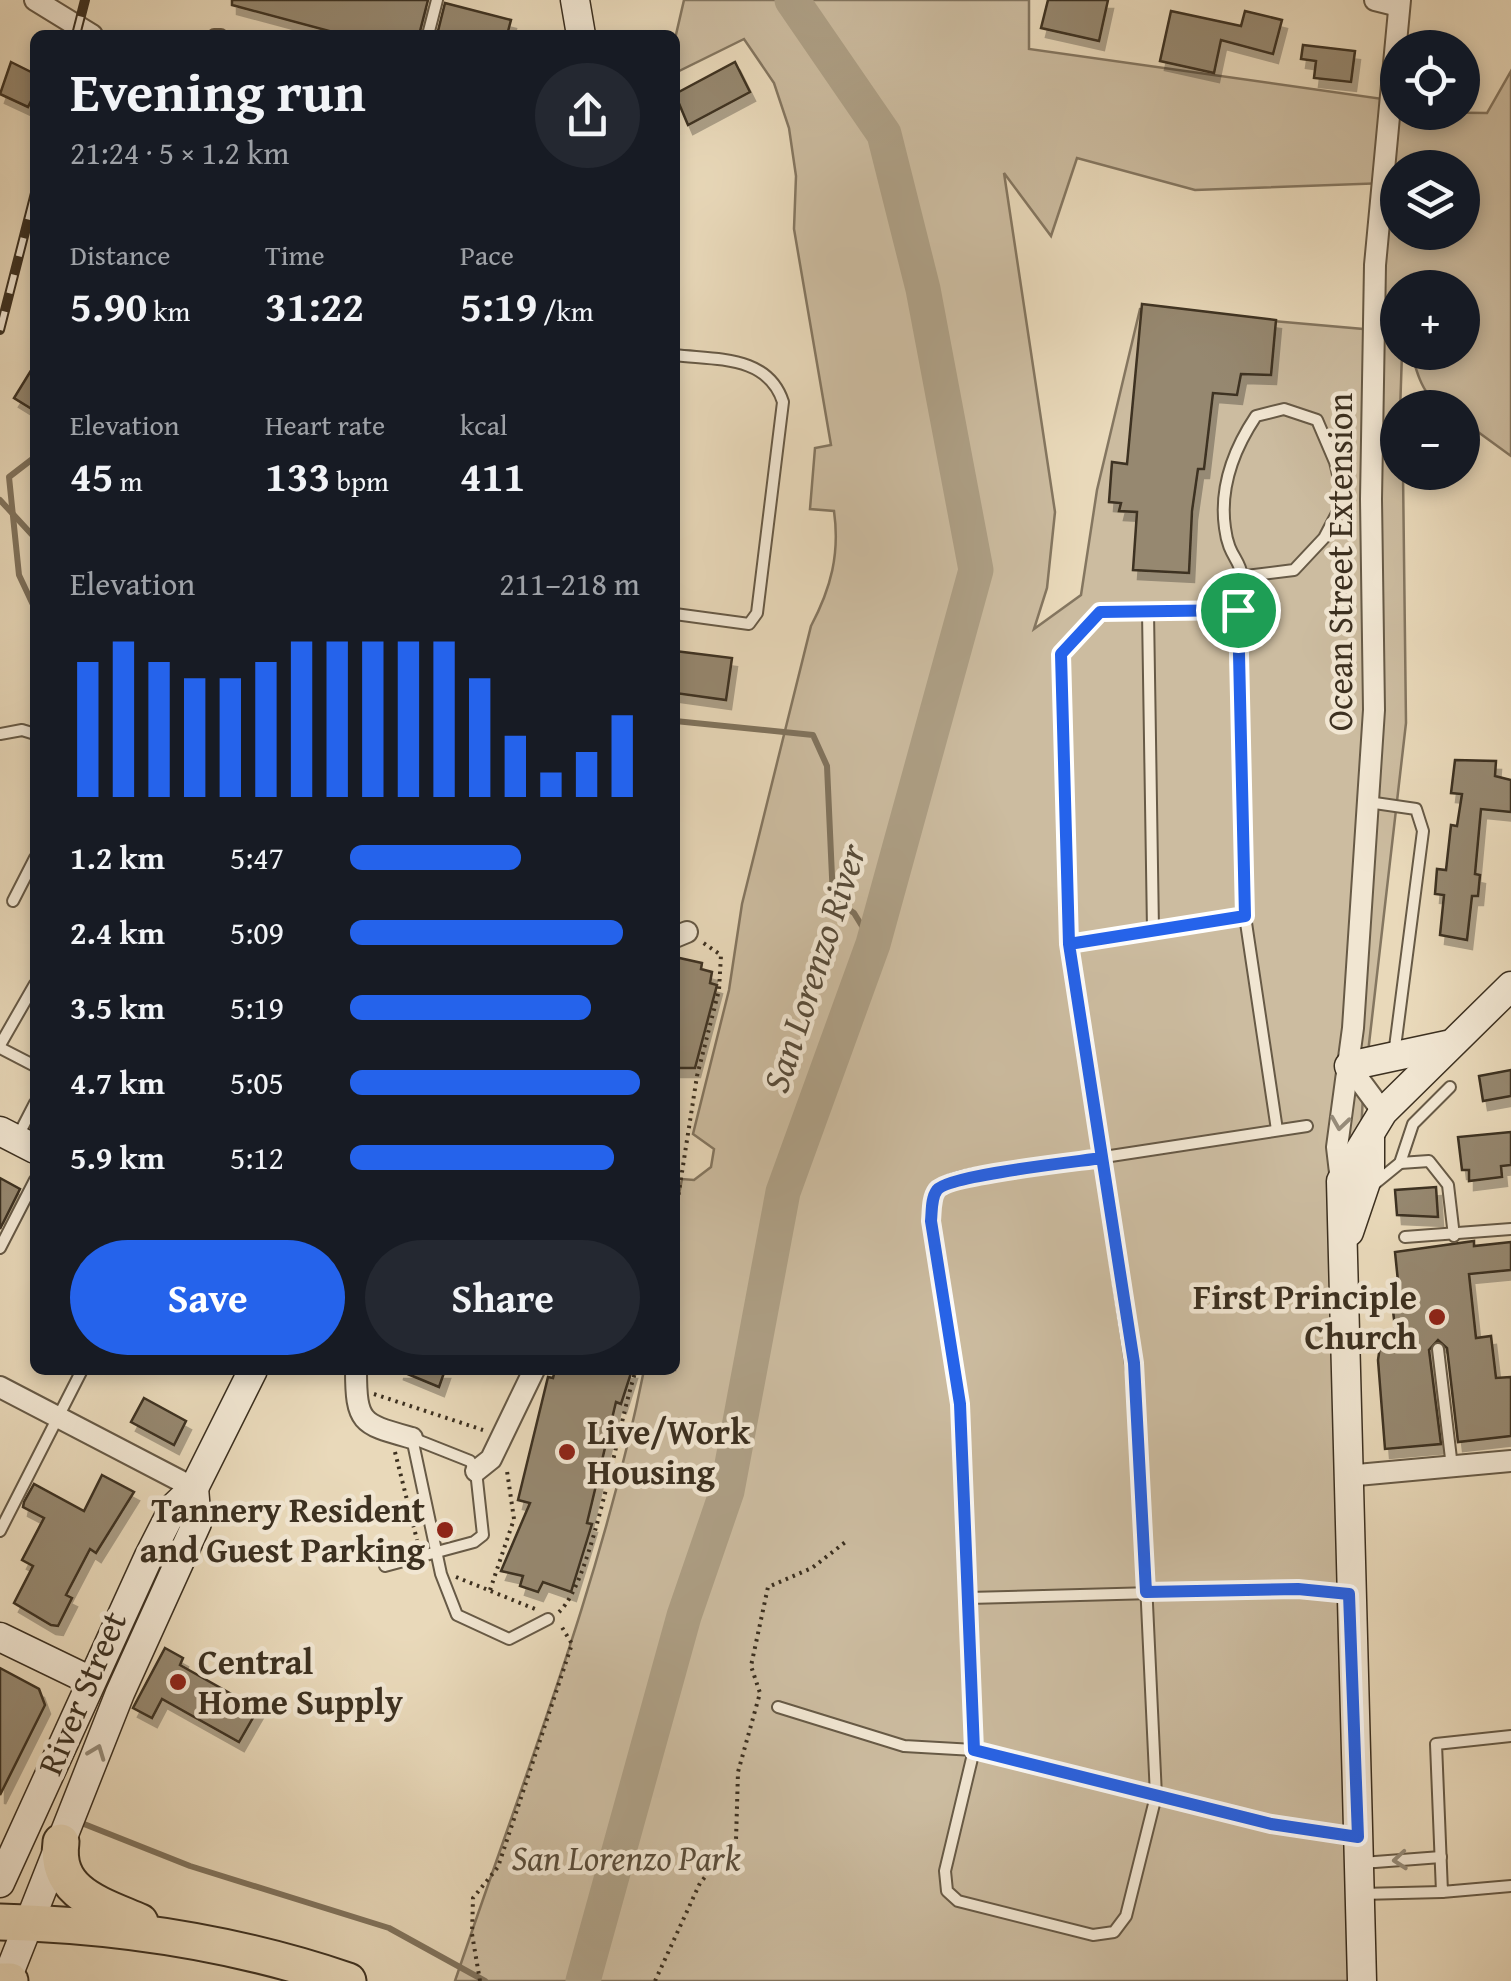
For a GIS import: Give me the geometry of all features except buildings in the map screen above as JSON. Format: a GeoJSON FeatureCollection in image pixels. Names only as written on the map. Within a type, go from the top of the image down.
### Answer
{"type":"FeatureCollection","features":[{"type":"Feature","properties":{"kind":"highway"},"geometry":{"type":"LineString","coordinates":[[61,1842],[61,1868],[73,1888],[182,1940]]}},
{"type":"Feature","properties":{"kind":"highway"},"geometry":{"type":"LineString","coordinates":[[16,1922],[182,1940],[264,1955],[348,1981]]}},
{"type":"Feature","properties":{"kind":"main road"},"geometry":{"type":"LineString","coordinates":[[575,0],[580,30]]}},
{"type":"Feature","properties":{"kind":"main road"},"geometry":{"type":"LineString","coordinates":[[1362,1981],[1343,1249],[1353,1186],[1376,1125],[1446,1045],[1511,986]]}},
{"type":"Feature","properties":{"kind":"main road"},"geometry":{"type":"LineString","coordinates":[[1348,1066],[1446,1045]]}},
{"type":"Feature","properties":{"kind":"main road","name":"River Street"},"geometry":{"type":"LineString","coordinates":[[0,1883],[174,1507],[194,1488],[250,1375]]}},
{"type":"Feature","properties":{"kind":"main road","name":"River Street"},"geometry":{"type":"LineString","coordinates":[[5,1981],[16,1922],[61,1842],[120,1693],[197,1523],[194,1488]]}},
{"type":"Feature","properties":{"kind":"main road"},"geometry":{"type":"LineString","coordinates":[[0,1637],[91,1681]]}},
{"type":"Feature","properties":{"kind":"street"},"geometry":{"type":"LineString","coordinates":[[35,0],[84,30]]}},
{"type":"Feature","properties":{"kind":"street"},"geometry":{"type":"LineString","coordinates":[[1375,0],[1400,3]]}},
{"type":"Feature","properties":{"kind":"street","name":"Ocean Street Extension"},"geometry":{"type":"LineString","coordinates":[[1353,1186],[1337,1146],[1348,1066],[1374,710],[1370,499],[1375,265],[1400,3]]}},
{"type":"Feature","properties":{"kind":"street"},"geometry":{"type":"LineString","coordinates":[[1348,1066],[1376,1125]]}},
{"type":"Feature","properties":{"kind":"street"},"geometry":{"type":"LineString","coordinates":[[356,1375],[356,1405],[362,1419],[412,1438]]}},
{"type":"Feature","properties":{"kind":"street"},"geometry":{"type":"LineString","coordinates":[[476,1470],[491,1460],[532,1375]]}},
{"type":"Feature","properties":{"kind":"street"},"geometry":{"type":"LineString","coordinates":[[0,1386],[194,1488]]}},
{"type":"Feature","properties":{"kind":"street"},"geometry":{"type":"LineString","coordinates":[[1346,1476],[1511,1461]]}},
{"type":"Feature","properties":{"kind":"lane"},"geometry":{"type":"LineString","coordinates":[[429,30],[437,0]]}},
{"type":"Feature","properties":{"kind":"lane"},"geometry":{"type":"LineString","coordinates":[[680,356],[739,362],[760,369],[777,384],[783,402],[757,614],[748,624],[680,615]]}},
{"type":"Feature","properties":{"kind":"lane"},"geometry":{"type":"LineString","coordinates":[[1246,576],[1294,570],[1324,538],[1344,500],[1335,462],[1317,420],[1284,408],[1256,416],[1231,454],[1225,529],[1246,576],[1238,610],[1245,916],[1277,1130]]}},
{"type":"Feature","properties":{"kind":"lane"},"geometry":{"type":"LineString","coordinates":[[1238,610],[1100,612],[1061,654],[1069,944],[1102,1158],[1134,1363],[1156,1796],[1126,1916],[1114,1932],[1093,1936],[965,1903],[948,1891],[944,1870],[974,1750],[960,1404],[931,1221],[933,1194],[941,1185],[975,1177],[1102,1158],[1277,1130],[1307,1126]]}},
{"type":"Feature","properties":{"kind":"lane"},"geometry":{"type":"LineString","coordinates":[[1148,612],[1153,930]]}},
{"type":"Feature","properties":{"kind":"lane"},"geometry":{"type":"LineString","coordinates":[[0,734],[30,732]]}},
{"type":"Feature","properties":{"kind":"lane"},"geometry":{"type":"LineString","coordinates":[[1368,802],[1416,808],[1423,831],[1394,1056]]}},
{"type":"Feature","properties":{"kind":"lane"},"geometry":{"type":"LineString","coordinates":[[14,901],[30,868]]}},
{"type":"Feature","properties":{"kind":"lane"},"geometry":{"type":"LineString","coordinates":[[1069,944],[1245,916]]}},
{"type":"Feature","properties":{"kind":"lane"},"geometry":{"type":"LineString","coordinates":[[30,993],[0,1046],[30,1063]]}},
{"type":"Feature","properties":{"kind":"lane"},"geometry":{"type":"LineString","coordinates":[[1400,1162],[1413,1124],[1450,1087]]}},
{"type":"Feature","properties":{"kind":"lane"},"geometry":{"type":"LineString","coordinates":[[17,1139],[30,1113]]}},
{"type":"Feature","properties":{"kind":"lane"},"geometry":{"type":"LineString","coordinates":[[1353,1186],[1400,1162],[1429,1161],[1448,1185],[1454,1236]]}},
{"type":"Feature","properties":{"kind":"lane"},"geometry":{"type":"LineString","coordinates":[[0,1248],[30,1190]]}},
{"type":"Feature","properties":{"kind":"lane"},"geometry":{"type":"LineString","coordinates":[[1404,1236],[1511,1230]]}},
{"type":"Feature","properties":{"kind":"lane"},"geometry":{"type":"LineString","coordinates":[[1438,1349],[1452,1467]]}},
{"type":"Feature","properties":{"kind":"lane"},"geometry":{"type":"LineString","coordinates":[[0,1531],[79,1375]]}},
{"type":"Feature","properties":{"kind":"lane"},"geometry":{"type":"LineString","coordinates":[[385,1566],[436,1554],[483,1535],[476,1470],[460,1454],[412,1438]]}},
{"type":"Feature","properties":{"kind":"lane"},"geometry":{"type":"LineString","coordinates":[[412,1438],[450,1606],[457,1615],[509,1639],[551,1617]]}},
{"type":"Feature","properties":{"kind":"lane"},"geometry":{"type":"LineString","coordinates":[[968,1598],[1298,1589],[1349,1594]]}},
{"type":"Feature","properties":{"kind":"lane"},"geometry":{"type":"LineString","coordinates":[[778,1706],[904,1746],[974,1750],[1271,1824],[1358,1850],[1440,1856]]}},
{"type":"Feature","properties":{"kind":"lane"},"geometry":{"type":"LineString","coordinates":[[1442,1892],[1436,1744],[1511,1736]]}},
{"type":"Feature","properties":{"kind":"lane"},"geometry":{"type":"LineString","coordinates":[[1360,1894],[1511,1886]]}},
{"type":"Feature","properties":{"kind":"path"},"geometry":{"type":"LineString","coordinates":[[680,1186],[697,1076],[719,990],[721,955],[681,934]]}},
{"type":"Feature","properties":{"kind":"path"},"geometry":{"type":"LineString","coordinates":[[480,1981],[472,1934],[473,1898],[498,1867],[572,1644],[551,1617],[571,1601],[635,1375]]}},
{"type":"Feature","properties":{"kind":"path"},"geometry":{"type":"LineString","coordinates":[[655,1981],[700,1883],[736,1840],[738,1772],[760,1694],[751,1666],[768,1587],[812,1568],[848,1540]]}},
{"type":"Feature","properties":{"kind":"green space","name":"San Lorenzo Park"},"geometry":{"type":"Polygon","coordinates":[[[684,0],[1029,0],[1029,49],[1380,99],[1380,130],[1480,130],[1480,113],[1487,113],[1511,71],[1511,456],[1480,433],[1480,390],[1425,390],[1417,370],[1480,370],[1480,270],[1382,270],[1383,250],[1480,250],[1480,150],[1380,150],[1380,183],[1195,190],[1077,158],[1051,236],[1004,173],[1055,512],[1047,588],[1034,629],[1081,595],[1097,490],[1140,309],[1380,330],[1380,370],[1401,370],[1401,390],[1380,390],[1380,490],[1403,490],[1406,723],[1363,1096],[1351,1317],[1361,1981],[455,1981],[584,1602],[643,1375],[680,1375],[680,1189],[682,1179],[694,1180],[711,1167],[714,1149],[693,1134],[729,990],[742,904],[811,626],[829,584],[835,556],[834,511],[810,509],[815,448],[831,445],[794,229],[796,176],[789,128],[774,83],[744,39],[680,71],[677,30],[684,0]]]}},
{"type":"Feature","properties":{"kind":"waterway","name":"San Lorenzo River"},"geometry":{"type":"LineString","coordinates":[[583,1981],[684,1616],[727,1491],[783,1192],[873,944],[976,570],[923,289],[884,134],[792,0]]}},
{"type":"Feature","properties":{"kind":"waterway"},"geometry":{"type":"LineString","coordinates":[[30,461],[9,477],[19,575],[30,598]]}},
{"type":"Feature","properties":{"kind":"waterway"},"geometry":{"type":"LineString","coordinates":[[0,500],[30,533]]}},
{"type":"Feature","properties":{"kind":"waterway"},"geometry":{"type":"LineString","coordinates":[[680,722],[813,735],[827,766],[833,899],[854,913],[873,944]]}},
{"type":"Feature","properties":{"kind":"waterway"},"geometry":{"type":"LineString","coordinates":[[79,1822],[190,1866],[389,1928],[485,1981]]}},
{"type":"Feature","properties":{"kind":"railway"},"geometry":{"type":"LineString","coordinates":[[77,30],[85,0]]}},
{"type":"Feature","properties":{"kind":"railway"},"geometry":{"type":"LineString","coordinates":[[0,330],[30,213]]}},
{"type":"Feature","properties":{"kind":"place","name":"First Principle Church"},"geometry":{"type":"Point","coordinates":[1437,1317]}},
{"type":"Feature","properties":{"kind":"place","name":"Live/Work Housing"},"geometry":{"type":"Point","coordinates":[567,1452]}},
{"type":"Feature","properties":{"kind":"place","name":"Tannery Resident and Guest Parking"},"geometry":{"type":"Point","coordinates":[445,1530]}},
{"type":"Feature","properties":{"kind":"place","name":"Central Home Supply"},"geometry":{"type":"Point","coordinates":[178,1682]}},
{"type":"Feature","properties":{"kind":"route"},"geometry":{"type":"LineString","coordinates":[[1238,610],[1100,612],[1061,654],[1069,944],[1102,1158],[975,1177],[941,1185],[933,1194],[931,1221],[960,1404],[974,1750],[1271,1824],[1358,1837],[1349,1594],[1298,1589],[1146,1592],[1134,1363],[1069,944],[1245,916],[1238,610]]}}]}
